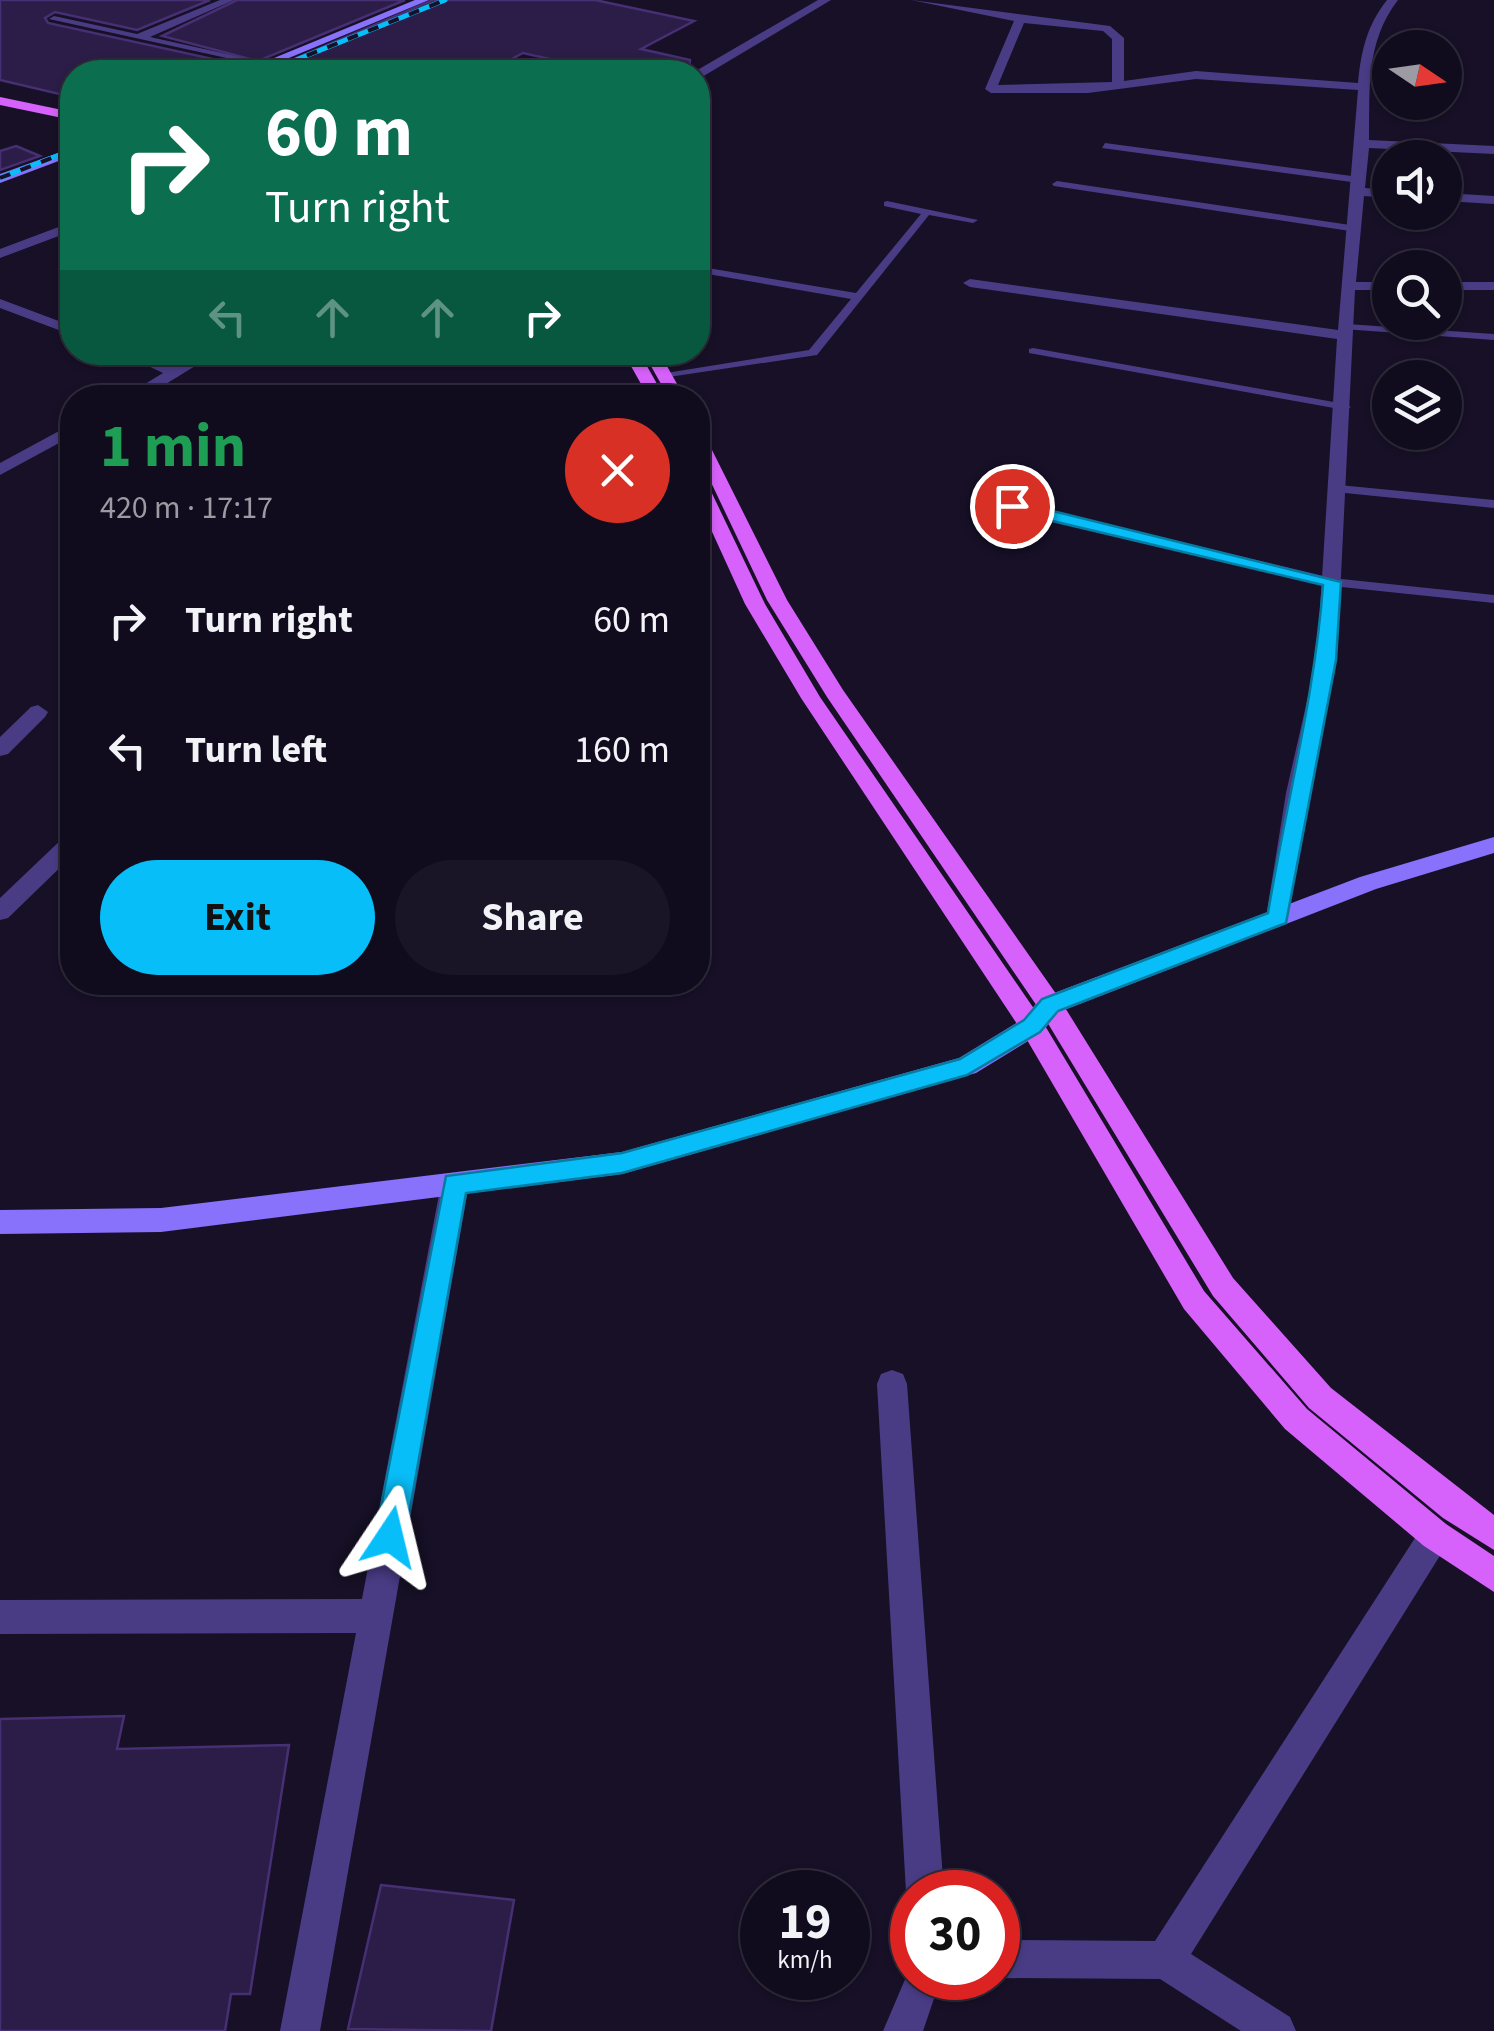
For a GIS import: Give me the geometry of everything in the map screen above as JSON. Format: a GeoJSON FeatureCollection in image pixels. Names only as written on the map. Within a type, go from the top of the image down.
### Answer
{"type":"FeatureCollection","features":[{"type":"Feature","properties":{"kind":"main road"},"geometry":{"type":"LineString","coordinates":[[0,92],[60,104]]}},
{"type":"Feature","properties":{"kind":"main road"},"geometry":{"type":"LineString","coordinates":[[0,101],[60,114]]}},
{"type":"Feature","properties":{"kind":"main road"},"geometry":{"type":"LineString","coordinates":[[659,365],[671,385]]}},
{"type":"Feature","properties":{"kind":"main road"},"geometry":{"type":"LineString","coordinates":[[710,463],[777,600],[1050,1005],[1223,1287],[1320,1398],[1454,1507],[1494,1534]]}},
{"type":"Feature","properties":{"kind":"main road"},"geometry":{"type":"LineString","coordinates":[[710,508],[755,604],[811,698],[1032,1026],[1194,1300],[1296,1419],[1435,1535],[1494,1576]]}},
{"type":"Feature","properties":{"kind":"street"},"geometry":{"type":"LineString","coordinates":[[138,38],[229,0]]}},
{"type":"Feature","properties":{"kind":"street"},"geometry":{"type":"LineString","coordinates":[[710,68],[826,0]]}},
{"type":"Feature","properties":{"kind":"street"},"geometry":{"type":"LineString","coordinates":[[916,0],[1020,19],[1106,28],[1118,38],[1118,85]]}},
{"type":"Feature","properties":{"kind":"street"},"geometry":{"type":"LineString","coordinates":[[1278,918],[1300,778],[1326,660],[1345,407],[1350,228],[1364,144],[1364,56],[1384,7],[1393,0]]}},
{"type":"Feature","properties":{"kind":"street"},"geometry":{"type":"LineString","coordinates":[[268,60],[428,4]]}},
{"type":"Feature","properties":{"kind":"street"},"geometry":{"type":"LineString","coordinates":[[304,60],[428,4]]}},
{"type":"Feature","properties":{"kind":"street"},"geometry":{"type":"LineString","coordinates":[[54,19],[221,60]]}},
{"type":"Feature","properties":{"kind":"street"},"geometry":{"type":"LineString","coordinates":[[1020,19],[991,90],[1018,93],[1196,75],[1367,87]]}},
{"type":"Feature","properties":{"kind":"street"},"geometry":{"type":"LineString","coordinates":[[1364,144],[1494,150]]}},
{"type":"Feature","properties":{"kind":"street"},"geometry":{"type":"LineString","coordinates":[[0,167],[60,146]]}},
{"type":"Feature","properties":{"kind":"street"},"geometry":{"type":"LineString","coordinates":[[0,179],[60,156]]}},
{"type":"Feature","properties":{"kind":"street"},"geometry":{"type":"LineString","coordinates":[[1358,186],[1372,190]]}},
{"type":"Feature","properties":{"kind":"street"},"geometry":{"type":"LineString","coordinates":[[1462,199],[1494,200]]}},
{"type":"Feature","properties":{"kind":"street"},"geometry":{"type":"LineString","coordinates":[[0,254],[60,231]]}},
{"type":"Feature","properties":{"kind":"street"},"geometry":{"type":"LineString","coordinates":[[970,283],[1347,331]]}},
{"type":"Feature","properties":{"kind":"street"},"geometry":{"type":"LineString","coordinates":[[1349,286],[1372,286]]}},
{"type":"Feature","properties":{"kind":"street"},"geometry":{"type":"LineString","coordinates":[[1462,286],[1494,286]]}},
{"type":"Feature","properties":{"kind":"street"},"geometry":{"type":"LineString","coordinates":[[0,303],[60,326]]}},
{"type":"Feature","properties":{"kind":"street"},"geometry":{"type":"LineString","coordinates":[[158,365],[176,372]]}},
{"type":"Feature","properties":{"kind":"street"},"geometry":{"type":"LineString","coordinates":[[155,385],[188,365]]}},
{"type":"Feature","properties":{"kind":"street"},"geometry":{"type":"LineString","coordinates":[[0,470],[60,436]]}},
{"type":"Feature","properties":{"kind":"street"},"geometry":{"type":"LineString","coordinates":[[0,748],[38,712]]}},
{"type":"Feature","properties":{"kind":"street"},"geometry":{"type":"LineString","coordinates":[[1,1221],[161,1220],[622,1163],[967,1066],[1032,1026],[1050,1005],[1368,883],[1494,845]]}},
{"type":"Feature","properties":{"kind":"street"},"geometry":{"type":"LineString","coordinates":[[0,912],[60,854]]}},
{"type":"Feature","properties":{"kind":"street"},"geometry":{"type":"LineString","coordinates":[[300,2031],[455,1184]]}},
{"type":"Feature","properties":{"kind":"street"},"geometry":{"type":"LineString","coordinates":[[892,1384],[923,1870]]}},
{"type":"Feature","properties":{"kind":"street"},"geometry":{"type":"LineString","coordinates":[[1166,1960],[1435,1535]]}},
{"type":"Feature","properties":{"kind":"street"},"geometry":{"type":"LineString","coordinates":[[0,1617],[376,1616]]}},
{"type":"Feature","properties":{"kind":"street"},"geometry":{"type":"LineString","coordinates":[[1020,1959],[1166,1960],[1276,2031]]}},
{"type":"Feature","properties":{"kind":"street"},"geometry":{"type":"LineString","coordinates":[[902,2031],[914,2000]]}},
{"type":"Feature","properties":{"kind":"lane"},"geometry":{"type":"LineString","coordinates":[[1105,146],[1358,186]]}},
{"type":"Feature","properties":{"kind":"lane"},"geometry":{"type":"LineString","coordinates":[[1057,184],[1350,228]]}},
{"type":"Feature","properties":{"kind":"lane"},"geometry":{"type":"LineString","coordinates":[[887,204],[973,220]]}},
{"type":"Feature","properties":{"kind":"lane"},"geometry":{"type":"LineString","coordinates":[[666,376],[813,353],[927,212]]}},
{"type":"Feature","properties":{"kind":"lane"},"geometry":{"type":"LineString","coordinates":[[710,271],[859,298]]}},
{"type":"Feature","properties":{"kind":"lane"},"geometry":{"type":"LineString","coordinates":[[1347,331],[1494,337]]}},
{"type":"Feature","properties":{"kind":"lane"},"geometry":{"type":"LineString","coordinates":[[1033,351],[1345,407]]}},
{"type":"Feature","properties":{"kind":"lane"},"geometry":{"type":"LineString","coordinates":[[1339,489],[1494,504]]}},
{"type":"Feature","properties":{"kind":"lane"},"geometry":{"type":"LineString","coordinates":[[1012,506],[1332,582],[1494,599]]}},
{"type":"Feature","properties":{"kind":"building"},"geometry":{"type":"Polygon","coordinates":[[[0,0],[210,0],[137,30],[55,12],[45,18],[48,23],[218,60],[60,60],[60,94],[0,80],[0,0]]]}},
{"type":"Feature","properties":{"kind":"building"},"geometry":{"type":"Polygon","coordinates":[[[237,0],[405,0],[260,60],[162,36],[237,0]]]}},
{"type":"Feature","properties":{"kind":"building"},"geometry":{"type":"Polygon","coordinates":[[[433,0],[595,0],[694,21],[641,49],[690,60],[555,60],[523,53],[510,60],[292,60],[433,0]]]}},
{"type":"Feature","properties":{"kind":"building"},"geometry":{"type":"Polygon","coordinates":[[[16,146],[40,156],[0,170],[0,151],[16,146]]]}},
{"type":"Feature","properties":{"kind":"building"},"geometry":{"type":"Polygon","coordinates":[[[124,1716],[117,1749],[289,1745],[250,1994],[231,1994],[225,2031],[0,2031],[0,1719],[124,1716]]]}},
{"type":"Feature","properties":{"kind":"building"},"geometry":{"type":"Polygon","coordinates":[[[381,1885],[514,1900],[491,2031],[348,2029],[381,1885]]]}},
{"type":"Feature","properties":{"kind":"railway"},"geometry":{"type":"LineString","coordinates":[[296,60],[445,0]]}},
{"type":"Feature","properties":{"kind":"railway"},"geometry":{"type":"LineString","coordinates":[[0,178],[60,155]]}},
{"type":"Feature","properties":{"kind":"route"},"geometry":{"type":"LineString","coordinates":[[390,1537],[455,1184],[622,1163],[967,1066],[1032,1026],[1050,1005],[1278,918],[1300,778],[1326,660],[1332,582],[1012,506]]}}]}
